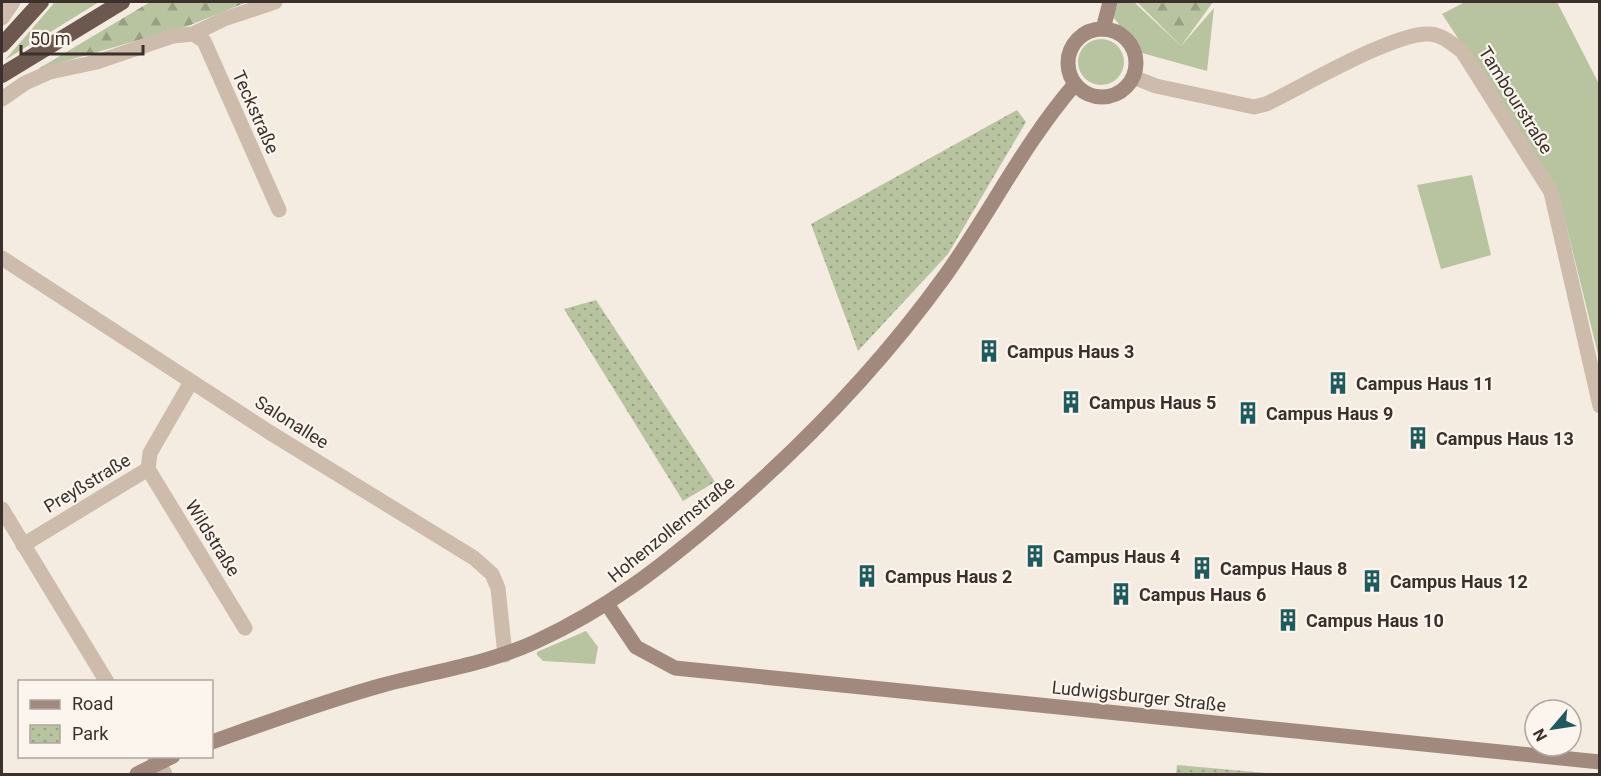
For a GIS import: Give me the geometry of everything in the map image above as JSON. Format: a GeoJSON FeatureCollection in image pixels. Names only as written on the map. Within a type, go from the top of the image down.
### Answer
{"type":"FeatureCollection","features":[{"type":"Feature","properties":{"kind":"highway"},"geometry":{"type":"LineString","coordinates":[[2,45],[41,2]]}},
{"type":"Feature","properties":{"kind":"highway"},"geometry":{"type":"LineString","coordinates":[[2,75],[122,2]]}},
{"type":"Feature","properties":{"kind":"main road"},"geometry":{"type":"LineString","coordinates":[[1103,29],[1110,2]]}},
{"type":"Feature","properties":{"kind":"main road"},"geometry":{"type":"LineString","coordinates":[[1103,29],[1113,32],[1130,45],[1135,56],[1133,77],[1117,94],[1094,97],[1075,84],[1068,64],[1074,43],[1082,35],[1103,29]]}},
{"type":"Feature","properties":{"kind":"main road","name":"Hohenzollernstraße"},"geometry":{"type":"LineString","coordinates":[[213,741],[384,685],[499,657],[607,604],[633,588],[749,492],[854,391],[946,274],[1027,146],[1075,84]]}},
{"type":"Feature","properties":{"kind":"main road","name":"Ludwigsburger Straße"},"geometry":{"type":"LineString","coordinates":[[607,604],[636,647],[675,668],[1599,762]]}},
{"type":"Feature","properties":{"kind":"main road"},"geometry":{"type":"LineString","coordinates":[[137,774],[159,765]]}},
{"type":"Feature","properties":{"kind":"street"},"geometry":{"type":"LineString","coordinates":[[2,18],[13,2]]}},
{"type":"Feature","properties":{"kind":"street"},"geometry":{"type":"LineString","coordinates":[[2,99],[25,83],[50,72],[97,62],[173,36],[193,34],[224,19],[275,2]]}},
{"type":"Feature","properties":{"kind":"street","name":"Teckstraße"},"geometry":{"type":"LineString","coordinates":[[193,34],[204,41],[279,210]]}},
{"type":"Feature","properties":{"kind":"street","name":"Tambourstraße"},"geometry":{"type":"LineString","coordinates":[[1133,77],[1156,86],[1254,107],[1266,104],[1404,38],[1420,34],[1445,38],[1462,51],[1551,192],[1599,406]]}},
{"type":"Feature","properties":{"kind":"street","name":"Salonallee"},"geometry":{"type":"LineString","coordinates":[[2,258],[191,382],[451,542],[492,573],[498,588],[499,657]]}},
{"type":"Feature","properties":{"kind":"street","name":"Preyßstraße"},"geometry":{"type":"LineString","coordinates":[[23,545],[148,469],[150,453],[191,382]]}},
{"type":"Feature","properties":{"kind":"street","name":"Wildstraße"},"geometry":{"type":"LineString","coordinates":[[148,469],[245,628]]}},
{"type":"Feature","properties":{"kind":"street"},"geometry":{"type":"LineString","coordinates":[[2,509],[106,680]]}},
{"type":"Feature","properties":{"kind":"green space"},"geometry":{"type":"Polygon","coordinates":[[[55,2],[99,2],[5,60],[55,2]]]}},
{"type":"Feature","properties":{"kind":"green space"},"geometry":{"type":"Polygon","coordinates":[[[150,2],[247,2],[188,26],[38,69],[150,2]]]}},
{"type":"Feature","properties":{"kind":"green space"},"geometry":{"type":"Polygon","coordinates":[[[1118,2],[1134,2],[1181,46],[1214,8],[1207,71],[1142,53],[1113,17],[1118,2]]]}},
{"type":"Feature","properties":{"kind":"green space"},"geometry":{"type":"Polygon","coordinates":[[[1137,2],[1213,2],[1181,46],[1137,2]]]}},
{"type":"Feature","properties":{"kind":"green space"},"geometry":{"type":"Polygon","coordinates":[[[1465,2],[1557,2],[1599,84],[1599,358],[1557,188],[1442,14],[1465,2]]]}},
{"type":"Feature","properties":{"kind":"green space"},"geometry":{"type":"Polygon","coordinates":[[[1101,39],[1117,46],[1124,62],[1117,78],[1101,85],[1085,78],[1078,62],[1085,46],[1101,39]]]}},
{"type":"Feature","properties":{"kind":"green space"},"geometry":{"type":"Polygon","coordinates":[[[1017,110],[1026,122],[948,254],[858,351],[811,224],[1017,110]]]}},
{"type":"Feature","properties":{"kind":"green space"},"geometry":{"type":"Polygon","coordinates":[[[1472,175],[1491,255],[1441,269],[1417,185],[1472,175]]]}},
{"type":"Feature","properties":{"kind":"green space"},"geometry":{"type":"Polygon","coordinates":[[[596,300],[715,482],[683,501],[564,309],[596,300]]]}},
{"type":"Feature","properties":{"kind":"green space"},"geometry":{"type":"Polygon","coordinates":[[[586,631],[598,647],[595,664],[543,661],[537,655],[537,652],[586,631]]]}},
{"type":"Feature","properties":{"kind":"green space"},"geometry":{"type":"Polygon","coordinates":[[[1177,765],[1279,774],[1176,774],[1177,765]]]}},
{"type":"Feature","properties":{"kind":"place","name":"Campus Haus 3"},"geometry":{"type":"Point","coordinates":[989,351]}},
{"type":"Feature","properties":{"kind":"place","name":"Campus Haus 11"},"geometry":{"type":"Point","coordinates":[1338,383]}},
{"type":"Feature","properties":{"kind":"place","name":"Campus Haus 5"},"geometry":{"type":"Point","coordinates":[1071,402]}},
{"type":"Feature","properties":{"kind":"place","name":"Campus Haus 9"},"geometry":{"type":"Point","coordinates":[1248,413]}},
{"type":"Feature","properties":{"kind":"place","name":"Campus Haus 13"},"geometry":{"type":"Point","coordinates":[1418,438]}},
{"type":"Feature","properties":{"kind":"place","name":"Campus Haus 4"},"geometry":{"type":"Point","coordinates":[1035,556]}},
{"type":"Feature","properties":{"kind":"place","name":"Campus Haus 8"},"geometry":{"type":"Point","coordinates":[1202,568]}},
{"type":"Feature","properties":{"kind":"place","name":"Campus Haus 2"},"geometry":{"type":"Point","coordinates":[867,576]}},
{"type":"Feature","properties":{"kind":"place","name":"Campus Haus 12"},"geometry":{"type":"Point","coordinates":[1372,581]}},
{"type":"Feature","properties":{"kind":"place","name":"Campus Haus 6"},"geometry":{"type":"Point","coordinates":[1121,594]}},
{"type":"Feature","properties":{"kind":"place","name":"Campus Haus 10"},"geometry":{"type":"Point","coordinates":[1288,620]}}]}
